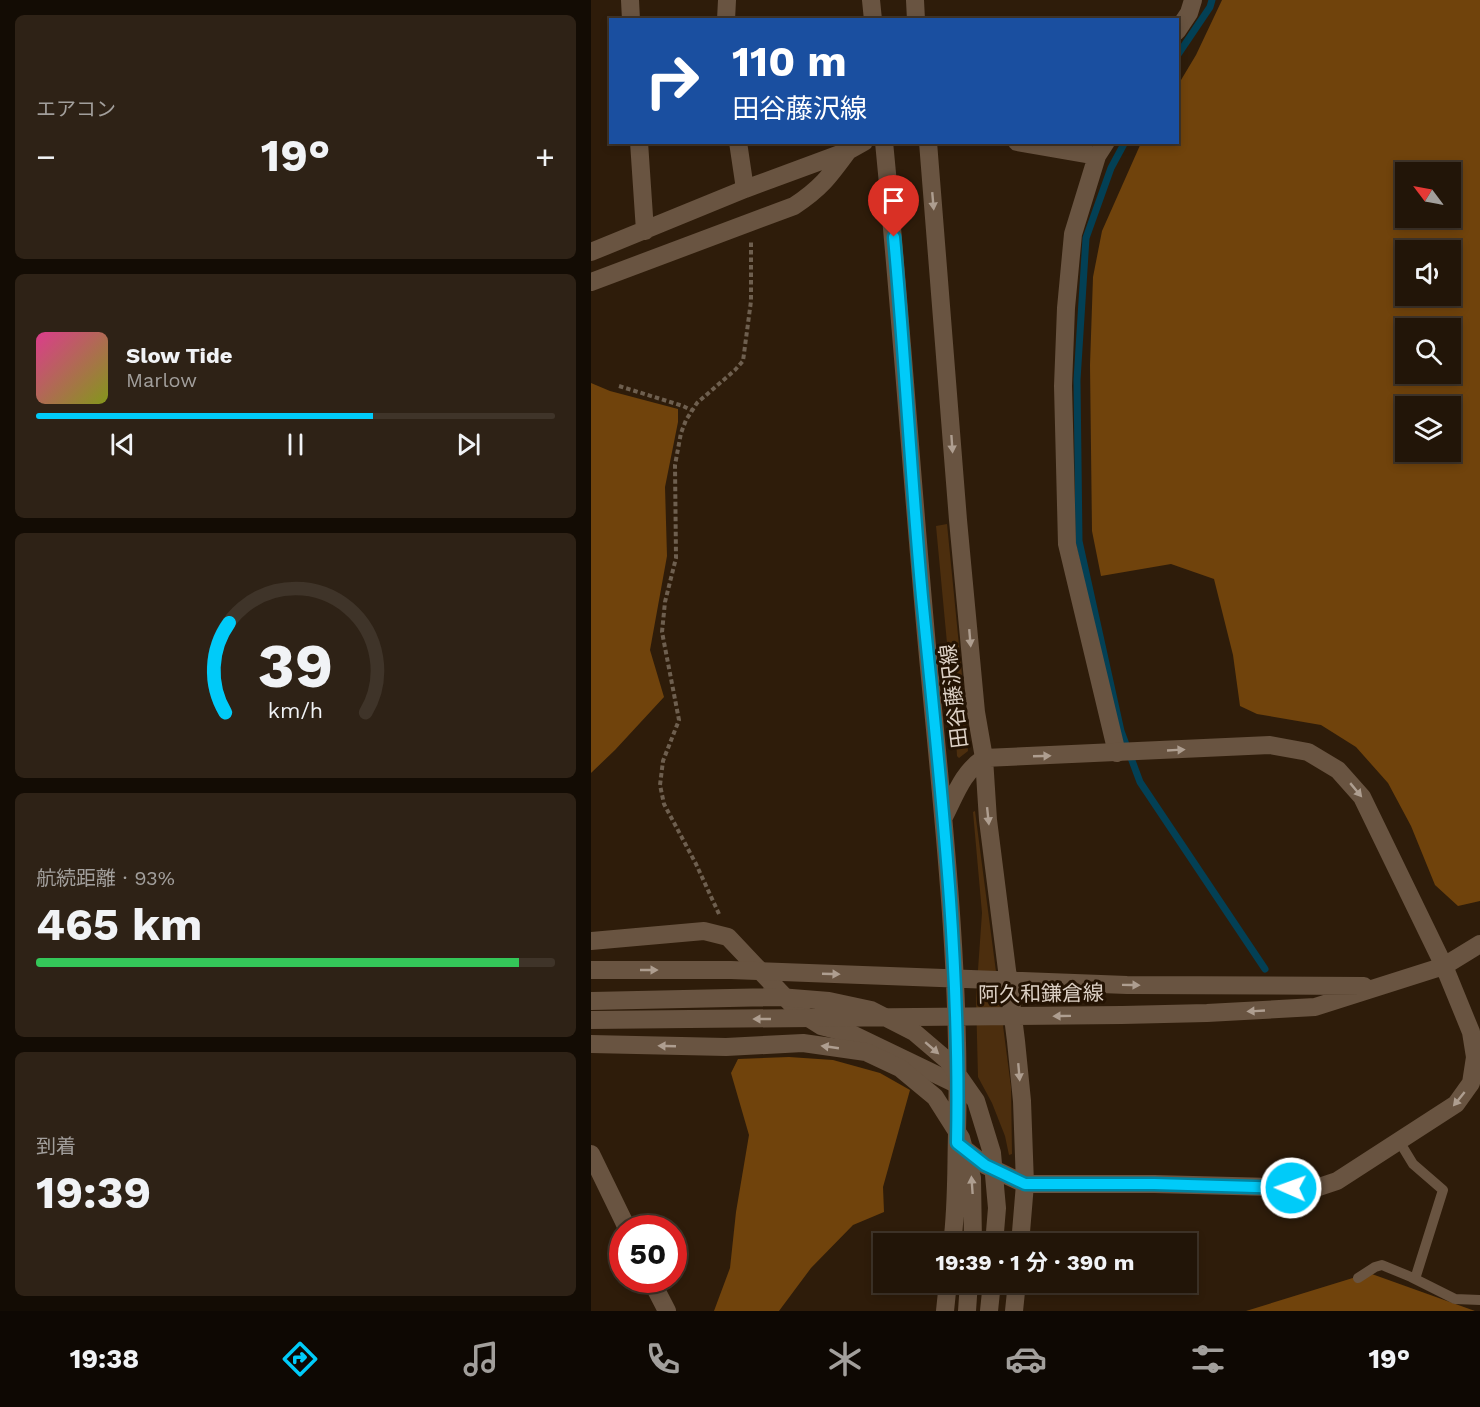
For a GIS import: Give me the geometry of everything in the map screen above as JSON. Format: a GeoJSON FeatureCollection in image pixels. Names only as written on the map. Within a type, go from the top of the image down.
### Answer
{"type":"FeatureCollection","features":[{"type":"Feature","properties":{"kind":"main road"},"geometry":{"type":"LineString","coordinates":[[630,0],[631,18]]}},
{"type":"Feature","properties":{"kind":"main road"},"geometry":{"type":"LineString","coordinates":[[726,18],[727,0]]}},
{"type":"Feature","properties":{"kind":"main road"},"geometry":{"type":"LineString","coordinates":[[871,0],[873,18]]}},
{"type":"Feature","properties":{"kind":"main road"},"geometry":{"type":"LineString","coordinates":[[915,0],[917,18]]}},
{"type":"Feature","properties":{"kind":"main road"},"geometry":{"type":"LineString","coordinates":[[1179,28],[1189,13],[1193,0]]}},
{"type":"Feature","properties":{"kind":"main road"},"geometry":{"type":"LineString","coordinates":[[639,144],[645,231]]}},
{"type":"Feature","properties":{"kind":"main road"},"geometry":{"type":"LineString","coordinates":[[738,144],[745,189]]}},
{"type":"Feature","properties":{"kind":"main road","name":"田谷藤沢線"},"geometry":{"type":"LineString","coordinates":[[884,144],[955,963],[958,1085],[956,1214],[953,1233]]}},
{"type":"Feature","properties":{"kind":"main road","name":"田谷藤沢線"},"geometry":{"type":"LineString","coordinates":[[928,144],[958,520],[976,712],[984,758],[988,820],[1022,1101],[1025,1184],[1021,1233]]}},
{"type":"Feature","properties":{"kind":"main road"},"geometry":{"type":"LineString","coordinates":[[1041,144],[1101,149],[1073,234],[1066,308],[1063,386],[1067,543],[1117,753]]}},
{"type":"Feature","properties":{"kind":"main road"},"geometry":{"type":"LineString","coordinates":[[591,252],[745,189],[856,147]]}},
{"type":"Feature","properties":{"kind":"main road"},"geometry":{"type":"LineString","coordinates":[[591,282],[794,206],[815,192],[856,147]]}},
{"type":"Feature","properties":{"kind":"main road"},"geometry":{"type":"LineString","coordinates":[[944,817],[971,766],[984,758],[1270,745],[1308,752],[1338,770],[1362,796],[1444,966],[1471,1032],[1475,1057],[1470,1083],[1456,1104],[1337,1181],[1316,1188],[1025,1184],[985,1165],[957,1143]]}},
{"type":"Feature","properties":{"kind":"main road"},"geometry":{"type":"LineString","coordinates":[[591,940],[704,931],[728,936],[799,1012],[821,1026],[852,1034],[958,1085]]}},
{"type":"Feature","properties":{"kind":"main road","name":"阿久和鎌倉線"},"geometry":{"type":"LineString","coordinates":[[591,1020],[1122,1015],[1315,1007],[1444,966],[1480,944]]}},
{"type":"Feature","properties":{"kind":"main road","name":"阿久和鎌倉線"},"geometry":{"type":"LineString","coordinates":[[591,970],[731,970],[1127,985],[1381,986]]}},
{"type":"Feature","properties":{"kind":"main road"},"geometry":{"type":"LineString","coordinates":[[591,1001],[779,997],[829,1001],[871,1010],[914,1032],[948,1061],[976,1101],[992,1154],[997,1208],[995,1233]]}},
{"type":"Feature","properties":{"kind":"main road"},"geometry":{"type":"LineString","coordinates":[[591,1044],[726,1047],[803,1043],[866,1052],[900,1068],[935,1097],[961,1138],[972,1179],[973,1233]]}},
{"type":"Feature","properties":{"kind":"main road"},"geometry":{"type":"LineString","coordinates":[[591,1154],[621,1215]]}},
{"type":"Feature","properties":{"kind":"main road"},"geometry":{"type":"LineString","coordinates":[[658,1293],[667,1311]]}},
{"type":"Feature","properties":{"kind":"main road"},"geometry":{"type":"LineString","coordinates":[[945,1311],[947,1293]]}},
{"type":"Feature","properties":{"kind":"main road"},"geometry":{"type":"LineString","coordinates":[[967,1311],[968,1293]]}},
{"type":"Feature","properties":{"kind":"main road"},"geometry":{"type":"LineString","coordinates":[[989,1311],[991,1293]]}},
{"type":"Feature","properties":{"kind":"main road"},"geometry":{"type":"LineString","coordinates":[[1014,1311],[1016,1293]]}},
{"type":"Feature","properties":{"kind":"lane"},"geometry":{"type":"LineString","coordinates":[[1399,1141],[1413,1164],[1443,1190],[1415,1279]]}},
{"type":"Feature","properties":{"kind":"lane"},"geometry":{"type":"LineString","coordinates":[[1358,1278],[1375,1266],[1382,1265],[1455,1299],[1480,1300]]}},
{"type":"Feature","properties":{"kind":"path"},"geometry":{"type":"LineString","coordinates":[[728,936],[696,864],[664,804],[660,785],[663,761],[679,720],[662,632],[665,602],[676,558],[675,465],[681,433],[691,410],[697,403],[743,361],[751,301],[751,240],[748,223]]}},
{"type":"Feature","properties":{"kind":"path"},"geometry":{"type":"LineString","coordinates":[[619,386],[691,410]]}},
{"type":"Feature","properties":{"kind":"shaded area"},"geometry":{"type":"Polygon","coordinates":[[[1222,0],[1480,0],[1480,901],[1458,906],[1435,885],[1411,826],[1388,783],[1356,747],[1321,725],[1257,714],[1240,706],[1233,655],[1214,579],[1171,564],[1101,576],[1092,531],[1090,365],[1093,277],[1102,231],[1141,144],[1179,144],[1179,83],[1196,55],[1222,0]]]}},
{"type":"Feature","properties":{"kind":"shaded area"},"geometry":{"type":"Polygon","coordinates":[[[591,383],[610,391],[678,409],[678,422],[665,487],[667,556],[650,650],[664,697],[591,773],[591,383]]]}},
{"type":"Feature","properties":{"kind":"shaded area"},"geometry":{"type":"Polygon","coordinates":[[[947,524],[965,706],[953,707],[936,526],[947,524]]]}},
{"type":"Feature","properties":{"kind":"shaded area"},"geometry":{"type":"Polygon","coordinates":[[[966,720],[968,751],[959,758],[955,722],[966,720]]]}},
{"type":"Feature","properties":{"kind":"shaded area"},"geometry":{"type":"Polygon","coordinates":[[[975,811],[1011,1087],[1012,1154],[1009,1155],[1005,1136],[992,1103],[978,1077],[976,998],[982,913],[973,812],[975,811]]]}},
{"type":"Feature","properties":{"kind":"shaded area"},"geometry":{"type":"Polygon","coordinates":[[[789,1057],[833,1060],[880,1073],[910,1090],[883,1187],[884,1212],[853,1225],[811,1268],[779,1311],[714,1311],[730,1268],[736,1212],[749,1135],[731,1073],[738,1059],[789,1057]]]}},
{"type":"Feature","properties":{"kind":"shaded area"},"geometry":{"type":"Polygon","coordinates":[[[1369,1273],[1475,1311],[1246,1311],[1369,1273]]]}},
{"type":"Feature","properties":{"kind":"waterway"},"geometry":{"type":"LineString","coordinates":[[1179,53],[1210,7],[1212,0]]}},
{"type":"Feature","properties":{"kind":"waterway"},"geometry":{"type":"LineString","coordinates":[[1124,144],[1111,168],[1086,238],[1077,380],[1079,541],[1121,731],[1140,782],[1265,969]]}},
{"type":"Feature","properties":{"kind":"route"},"geometry":{"type":"LineString","coordinates":[[894,237],[917,537],[944,817],[955,963],[958,1059],[957,1143],[985,1165],[1025,1184],[1154,1184],[1291,1188]]}}]}
